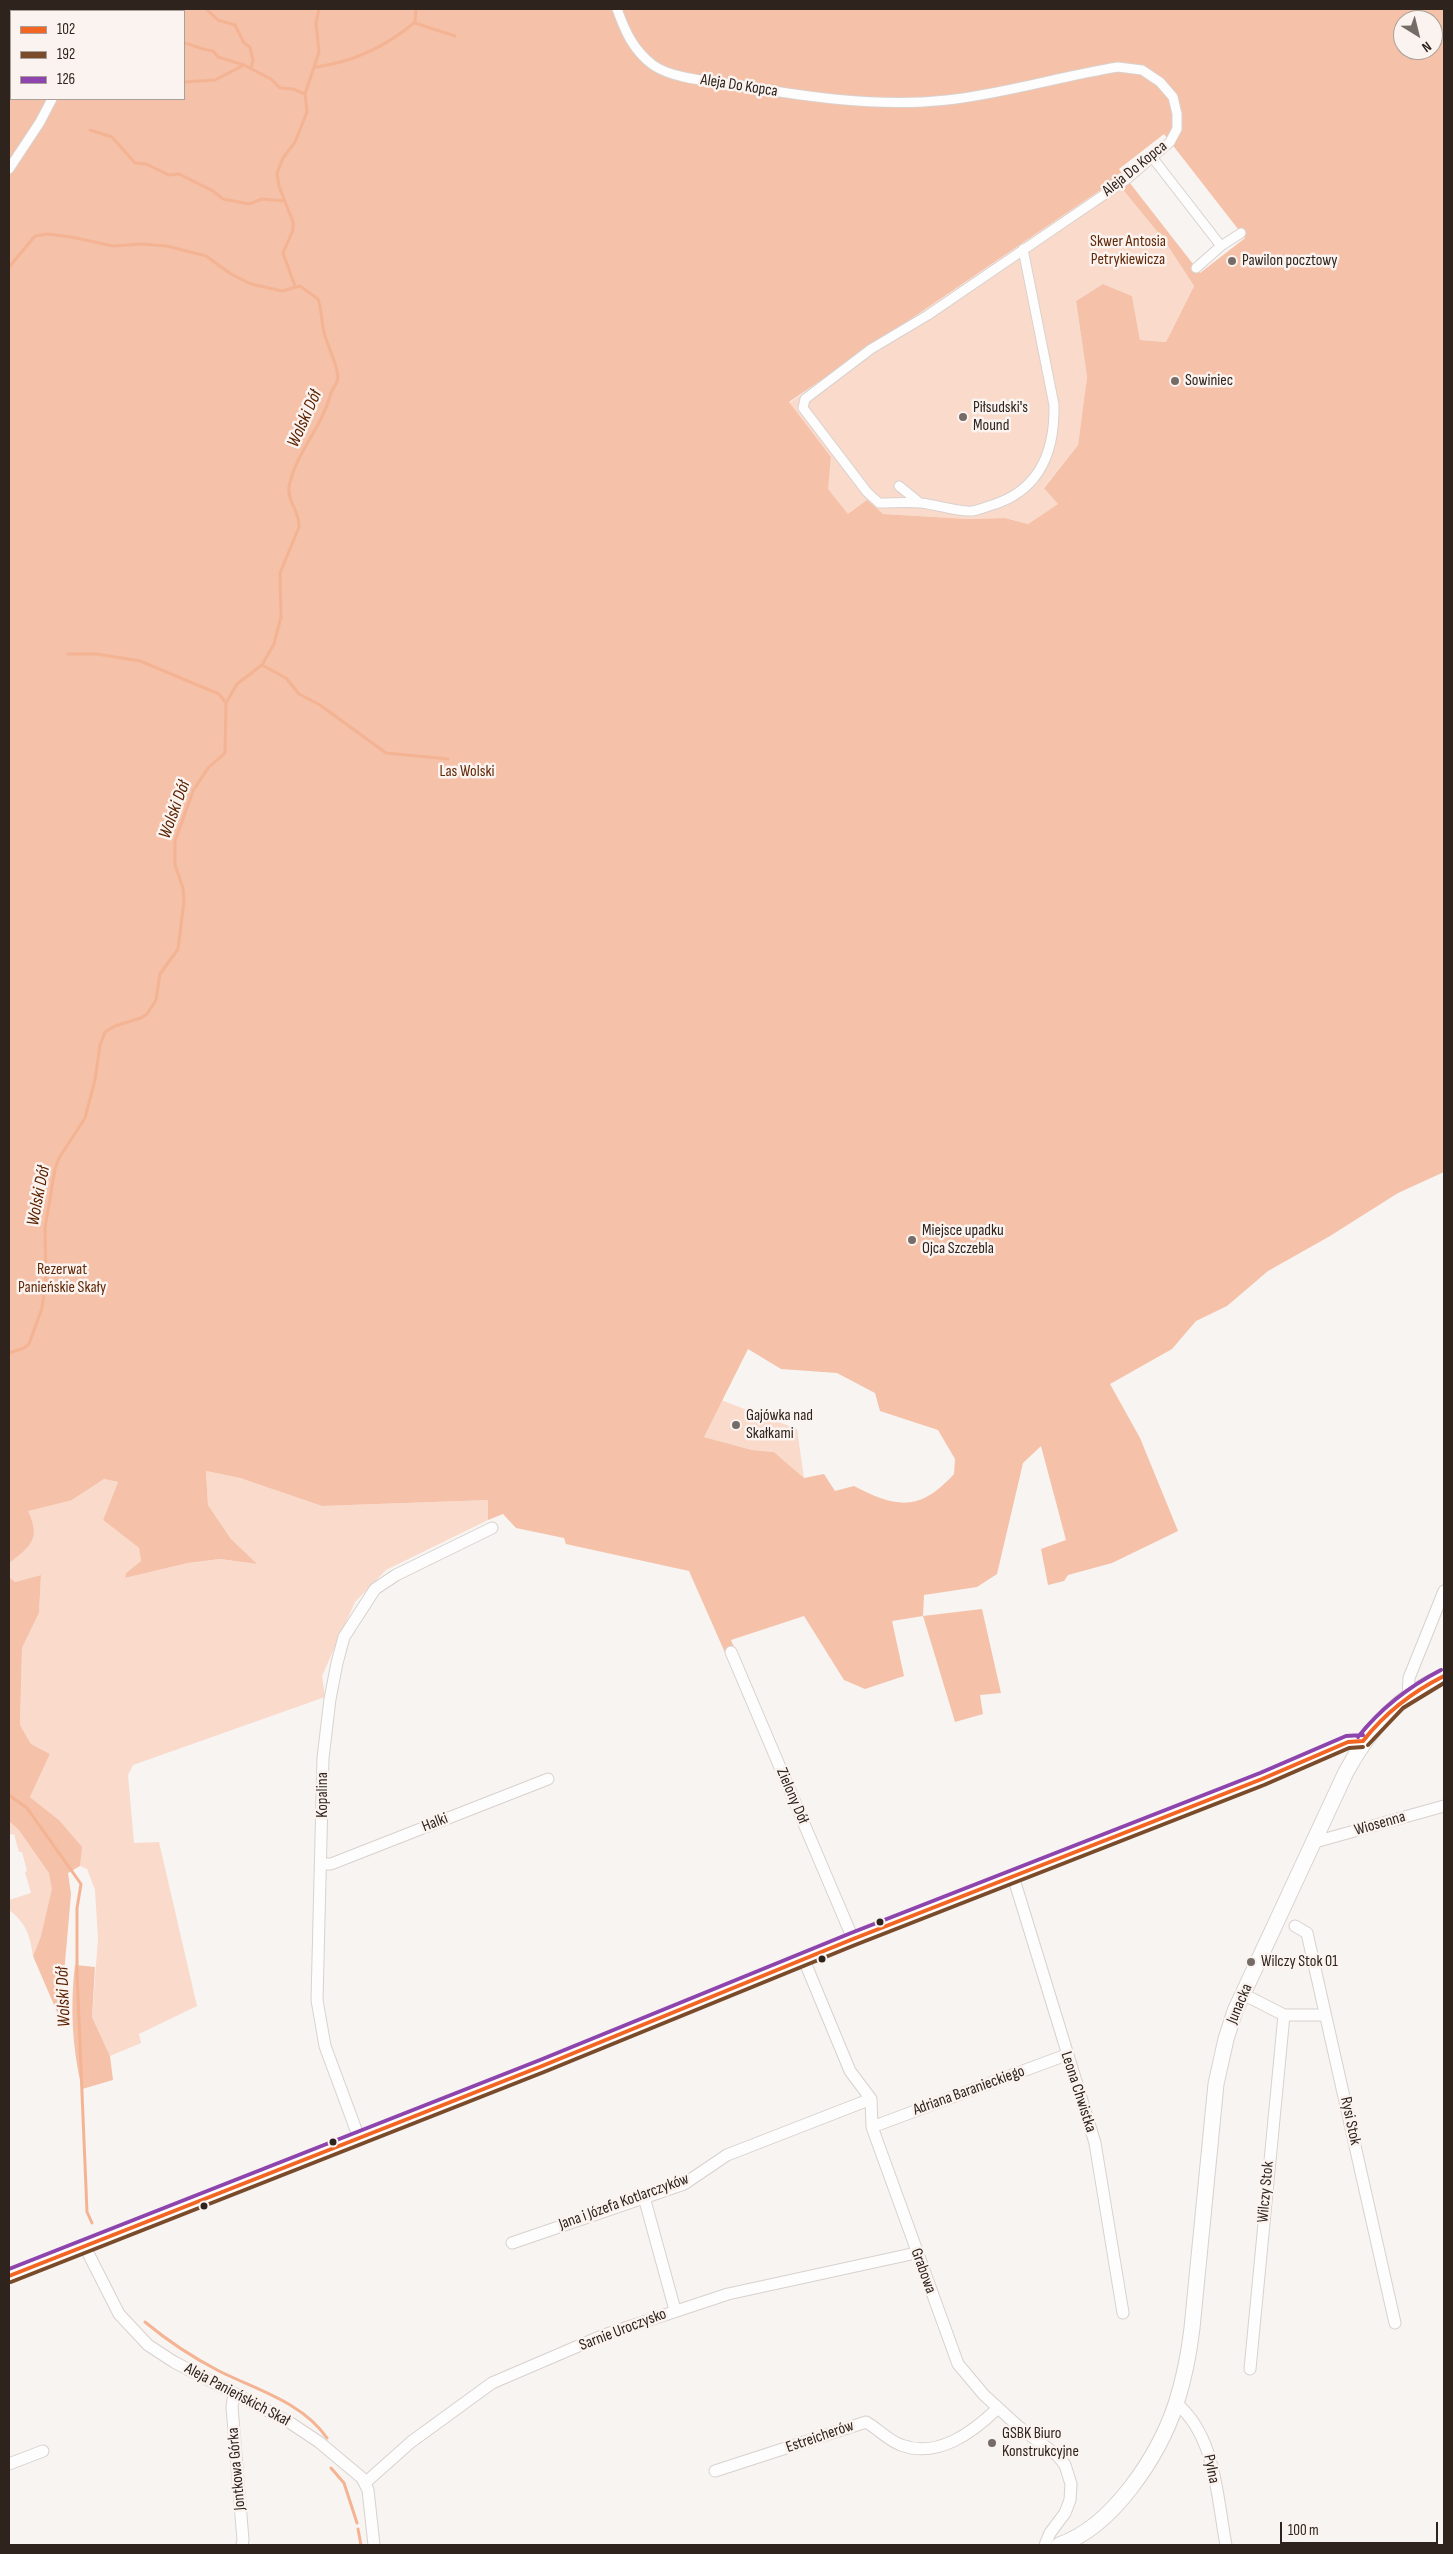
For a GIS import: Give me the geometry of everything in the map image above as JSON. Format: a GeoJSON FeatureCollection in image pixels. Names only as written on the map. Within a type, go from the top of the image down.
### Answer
{"type":"FeatureCollection","features":[{"type":"Feature","properties":{"kind":"street","name":"Aleja Do Kopca"},"geometry":{"type":"LineString","coordinates":[[617,9],[624,31],[635,49],[654,66],[695,79],[826,100],[892,104],[948,100],[1118,67],[1142,70],[1160,82],[1174,97],[1177,114],[1177,129],[1174,136],[1127,179],[928,315],[871,349],[805,399],[803,408],[866,492],[879,503],[920,503]]}},
{"type":"Feature","properties":{"kind":"street"},"geometry":{"type":"LineString","coordinates":[[9,169],[40,122],[51,100]]}},
{"type":"Feature","properties":{"kind":"street"},"geometry":{"type":"LineString","coordinates":[[1152,157],[1221,246]]}},
{"type":"Feature","properties":{"kind":"street"},"geometry":{"type":"LineString","coordinates":[[1196,268],[1221,246],[1241,233]]}},
{"type":"Feature","properties":{"kind":"street"},"geometry":{"type":"LineString","coordinates":[[899,486],[920,503],[969,512],[1003,502],[1028,486],[1042,467],[1051,445],[1054,427],[1054,405],[1023,249]]}},
{"type":"Feature","properties":{"kind":"street","name":"Kopalina"},"geometry":{"type":"LineString","coordinates":[[359,2138],[325,2046],[318,2013],[316,1976],[323,1758],[330,1699],[344,1637],[375,1589],[396,1575],[492,1528]]}},
{"type":"Feature","properties":{"kind":"street"},"geometry":{"type":"LineString","coordinates":[[1408,1697],[1409,1678],[1444,1592]]}},
{"type":"Feature","properties":{"kind":"street","name":"Zielony Dół"},"geometry":{"type":"LineString","coordinates":[[731,1652],[853,1939]]}},
{"type":"Feature","properties":{"kind":"street","name":"Junacka"},"geometry":{"type":"LineString","coordinates":[[1059,2545],[1072,2540],[1094,2526],[1128,2492],[1163,2435],[1176,2403],[1188,2362],[1216,2084],[1226,2038],[1243,1994],[1346,1772],[1363,1741],[1377,1724],[1408,1697],[1444,1676]]}},
{"type":"Feature","properties":{"kind":"street"},"geometry":{"type":"LineString","coordinates":[[9,2276],[359,2138],[853,1939],[1262,1779],[1348,1742],[1363,1741]]}},
{"type":"Feature","properties":{"kind":"street","name":"Halki"},"geometry":{"type":"LineString","coordinates":[[321,1864],[331,1864],[548,1779]]}},
{"type":"Feature","properties":{"kind":"street","name":"Wiosenna"},"geometry":{"type":"LineString","coordinates":[[1315,1842],[1444,1806]]}},
{"type":"Feature","properties":{"kind":"street","name":"Leona Chwistka"},"geometry":{"type":"LineString","coordinates":[[1013,1876],[1066,2055],[1095,2143],[1123,2313]]}},
{"type":"Feature","properties":{"kind":"street","name":"Rysi Stok"},"geometry":{"type":"LineString","coordinates":[[1295,1926],[1307,1933],[1394,2323]]}},
{"type":"Feature","properties":{"kind":"street"},"geometry":{"type":"LineString","coordinates":[[804,1960],[850,2071],[871,2099]]}},
{"type":"Feature","properties":{"kind":"street"},"geometry":{"type":"LineString","coordinates":[[1243,1994],[1284,2015],[1325,2015]]}},
{"type":"Feature","properties":{"kind":"street","name":"Wilczy Stok"},"geometry":{"type":"LineString","coordinates":[[1250,2370],[1284,2015]]}},
{"type":"Feature","properties":{"kind":"street","name":"Adriana Baranieckiego"},"geometry":{"type":"LineString","coordinates":[[872,2127],[1066,2055]]}},
{"type":"Feature","properties":{"kind":"street","name":"Grabowa"},"geometry":{"type":"LineString","coordinates":[[871,2099],[872,2127],[916,2253],[958,2364],[969,2379],[998,2408],[1060,2458],[1068,2473],[1072,2488],[1068,2507],[1045,2545]]}},
{"type":"Feature","properties":{"kind":"street","name":"Jana i Józefa Kotlarczyków"},"geometry":{"type":"LineString","coordinates":[[512,2243],[684,2184],[727,2155],[871,2099]]}},
{"type":"Feature","properties":{"kind":"street"},"geometry":{"type":"LineString","coordinates":[[644,2197],[675,2310]]}},
{"type":"Feature","properties":{"kind":"street","name":"Aleja Panieńskich Skał"},"geometry":{"type":"LineString","coordinates":[[85,2247],[119,2314],[148,2345],[174,2362],[303,2431],[366,2483]]}},
{"type":"Feature","properties":{"kind":"street","name":"Sarnie Uroczysko"},"geometry":{"type":"LineString","coordinates":[[366,2483],[411,2442],[492,2383],[604,2334],[728,2294],[916,2253]]}},
{"type":"Feature","properties":{"kind":"street","name":"Jontkowa Górka"},"geometry":{"type":"LineString","coordinates":[[234,2393],[232,2407],[242,2545]]}},
{"type":"Feature","properties":{"kind":"street","name":"Pylna"},"geometry":{"type":"LineString","coordinates":[[1176,2403],[1184,2409],[1206,2445],[1226,2545]]}},
{"type":"Feature","properties":{"kind":"street","name":"Estreicherów"},"geometry":{"type":"LineString","coordinates":[[715,2471],[866,2422],[901,2445],[926,2449],[951,2443],[974,2428],[998,2408]]}},
{"type":"Feature","properties":{"kind":"street"},"geometry":{"type":"LineString","coordinates":[[9,2464],[43,2451]]}},
{"type":"Feature","properties":{"kind":"street"},"geometry":{"type":"LineString","coordinates":[[366,2483],[374,2545]]}},
{"type":"Feature","properties":{"kind":"green space","name":"Las Wolski"},"geometry":{"type":"Polygon","coordinates":[[[9,9],[1444,9],[1444,1172],[1398,1193],[1330,1236],[1268,1271],[1227,1306],[1196,1321],[1172,1349],[1110,1384],[1140,1438],[1178,1531],[1112,1563],[1068,1575],[1064,1581],[1048,1585],[1041,1549],[1066,1540],[1041,1446],[1023,1463],[997,1574],[977,1587],[924,1595],[923,1616],[892,1621],[904,1676],[865,1689],[844,1680],[804,1616],[731,1640],[737,1654],[726,1655],[689,1571],[566,1544],[564,1538],[516,1528],[503,1514],[488,1520],[488,1500],[322,1506],[240,1478],[206,1471],[208,1505],[231,1539],[257,1564],[220,1559],[188,1563],[125,1578],[126,1573],[141,1561],[139,1548],[103,1520],[118,1482],[104,1479],[72,1500],[28,1511],[34,1535],[28,1546],[9,1563],[9,9]],[[1164,134],[1119,169],[1200,273],[1245,238],[1164,134]],[[1115,180],[789,402],[831,457],[828,489],[848,514],[867,500],[883,514],[969,519],[1005,518],[1028,524],[1058,504],[1044,488],[1078,445],[1087,377],[1076,301],[1103,284],[1132,296],[1140,340],[1166,342],[1194,286],[1164,240],[1115,180]],[[748,1349],[704,1437],[752,1450],[774,1452],[804,1478],[824,1474],[835,1491],[854,1486],[883,1499],[896,1502],[919,1500],[930,1495],[954,1474],[955,1459],[938,1430],[880,1411],[875,1393],[837,1373],[781,1369],[748,1349]]]}},
{"type":"Feature","properties":{"kind":"green space","name":"Skwer Antosia Petrykiewicza"},"geometry":{"type":"Polygon","coordinates":[[[1115,180],[1164,240],[1194,286],[1166,342],[1140,340],[1132,296],[1103,284],[1076,301],[1087,377],[1078,445],[1044,487],[1058,504],[1028,524],[1005,518],[969,519],[848,514],[827,489],[831,457],[789,403],[1115,180]]]}},
{"type":"Feature","properties":{"kind":"green space"},"geometry":{"type":"Polygon","coordinates":[[[9,1219],[72,1500],[104,1479],[118,1482],[103,1520],[139,1548],[141,1561],[126,1573],[125,1578],[188,1563],[220,1559],[256,1564],[231,1539],[208,1505],[206,1471],[240,1478],[322,1506],[488,1500],[488,1520],[386,1570],[355,1602],[322,1676],[325,1697],[133,1765],[128,1775],[134,1843],[159,1842],[197,2006],[139,2034],[141,2043],[110,2056],[92,2017],[98,1939],[95,1890],[87,1869],[80,1866],[81,1847],[59,1820],[30,1797],[50,1754],[31,1744],[20,1725],[22,1648],[39,1613],[41,1575],[15,1582],[9,1577],[9,1219]]]}},
{"type":"Feature","properties":{"kind":"green space"},"geometry":{"type":"Polygon","coordinates":[[[721,1400],[797,1429],[804,1478],[774,1452],[752,1450],[704,1437],[721,1400]]]}},
{"type":"Feature","properties":{"kind":"green space"},"geometry":{"type":"Polygon","coordinates":[[[41,1575],[39,1613],[22,1648],[20,1725],[31,1744],[50,1754],[30,1797],[59,1820],[82,1847],[80,1866],[68,1873],[71,1894],[60,2019],[33,1956],[41,1936],[52,1889],[49,1873],[19,1830],[9,1821],[9,1577],[15,1582],[41,1575]]]}},
{"type":"Feature","properties":{"kind":"green space"},"geometry":{"type":"Polygon","coordinates":[[[982,1609],[1001,1693],[980,1695],[983,1714],[955,1722],[923,1616],[982,1609]]]}},
{"type":"Feature","properties":{"kind":"green space"},"geometry":{"type":"Polygon","coordinates":[[[9,1743],[24,1795],[71,1894],[41,1936],[33,1956],[26,1930],[20,1920],[9,1910],[9,1900],[31,1893],[22,1852],[19,1852],[14,1834],[9,1835],[9,1743]]]}},
{"type":"Feature","properties":{"kind":"green space"},"geometry":{"type":"Polygon","coordinates":[[[75,1965],[95,1967],[92,2017],[110,2056],[113,2080],[82,2089],[73,2027],[75,1965]]]}},
{"type":"Feature","properties":{"kind":"waterway"},"geometry":{"type":"LineString","coordinates":[[206,9],[218,20],[235,25],[244,43],[250,47],[253,60],[251,68]]}},
{"type":"Feature","properties":{"kind":"waterway"},"geometry":{"type":"LineString","coordinates":[[295,286],[283,253],[293,230],[293,222],[279,186],[277,173],[283,158],[295,142],[307,112],[305,94],[319,52],[316,23],[319,9]]}},
{"type":"Feature","properties":{"kind":"waterway"},"geometry":{"type":"LineString","coordinates":[[316,67],[356,57],[381,45],[415,22],[416,9]]}},
{"type":"Feature","properties":{"kind":"waterway"},"geometry":{"type":"LineString","coordinates":[[415,23],[455,36]]}},
{"type":"Feature","properties":{"kind":"waterway"},"geometry":{"type":"LineString","coordinates":[[185,43],[213,51],[218,57],[244,65]]}},
{"type":"Feature","properties":{"kind":"waterway"},"geometry":{"type":"LineString","coordinates":[[185,82],[215,80],[244,65],[271,79],[280,88],[293,89],[305,94]]}},
{"type":"Feature","properties":{"kind":"waterway"},"geometry":{"type":"LineString","coordinates":[[90,130],[112,137],[135,163],[146,164],[169,175],[179,174],[213,191],[223,199],[249,204],[262,199],[285,201]]}},
{"type":"Feature","properties":{"kind":"waterway","name":"Wolski Dół"},"geometry":{"type":"LineString","coordinates":[[9,267],[35,236],[48,234],[113,246],[141,244],[167,246],[206,256],[231,274],[251,284],[282,291],[300,286],[318,299],[324,332],[338,376],[321,419],[297,463],[289,487],[290,497],[298,516],[299,527],[280,573],[281,617],[274,644],[262,665],[237,684],[226,703],[225,753],[208,768],[193,791],[175,841],[175,865],[183,888],[184,901],[178,949],[160,974],[156,1000],[147,1014],[141,1018],[115,1026],[105,1032],[100,1045],[95,1080],[85,1118],[59,1158],[55,1169],[45,1228],[46,1277],[42,1308],[29,1344],[24,1348],[9,1353]]}},
{"type":"Feature","properties":{"kind":"waterway"},"geometry":{"type":"LineString","coordinates":[[68,654],[97,654],[140,661],[219,694],[226,703]]}},
{"type":"Feature","properties":{"kind":"waterway"},"geometry":{"type":"LineString","coordinates":[[262,665],[286,678],[299,694],[320,705],[386,753],[448,759]]}},
{"type":"Feature","properties":{"kind":"waterway","name":"Wolski Dół"},"geometry":{"type":"LineString","coordinates":[[9,1795],[27,1808],[81,1884],[77,1908],[77,1974],[87,2212],[92,2223]]}},
{"type":"Feature","properties":{"kind":"waterway"},"geometry":{"type":"LineString","coordinates":[[145,2322],[172,2343],[199,2360],[292,2406],[305,2415],[327,2438]]}},
{"type":"Feature","properties":{"kind":"waterway"},"geometry":{"type":"LineString","coordinates":[[331,2468],[344,2483],[357,2523]]}},
{"type":"Feature","properties":{"kind":"waterway"},"geometry":{"type":"LineString","coordinates":[[358,2529],[361,2545]]}},
{"type":"Feature","properties":{"kind":"transit line","name":"126"},"geometry":{"type":"LineString","coordinates":[[1358,1737],[1396,1699],[1441,1670]]}},
{"type":"Feature","properties":{"kind":"transit line","name":"102"},"geometry":{"type":"LineString","coordinates":[[1363,1741],[1380,1721],[1400,1704],[1444,1676]]}},
{"type":"Feature","properties":{"kind":"transit line","name":"192"},"geometry":{"type":"LineString","coordinates":[[1368,1745],[1403,1708],[1444,1683]]}},
{"type":"Feature","properties":{"kind":"transit line","name":"126"},"geometry":{"type":"LineString","coordinates":[[9,2269],[540,2060],[851,1933],[1260,1773],[1346,1736],[1363,1735]]}},
{"type":"Feature","properties":{"kind":"transit line","name":"102"},"geometry":{"type":"LineString","coordinates":[[9,2276],[542,2066],[853,1939],[1262,1779],[1348,1742],[1363,1741]]}},
{"type":"Feature","properties":{"kind":"transit line","name":"192"},"geometry":{"type":"LineString","coordinates":[[11,2282],[544,2072],[855,1945],[1264,1785],[1349,1748],[1363,1747]]}},
{"type":"Feature","properties":{"kind":"place","name":"Pawilon pocztowy"},"geometry":{"type":"Point","coordinates":[1232,261]}},
{"type":"Feature","properties":{"kind":"place","name":"Sowiniec"},"geometry":{"type":"Point","coordinates":[1175,381]}},
{"type":"Feature","properties":{"kind":"place","name":"Piłsudski's Mound"},"geometry":{"type":"Point","coordinates":[963,417]}},
{"type":"Feature","properties":{"kind":"place","name":"Miejsce upadku Ojca Szczebla"},"geometry":{"type":"Point","coordinates":[912,1240]}},
{"type":"Feature","properties":{"kind":"place","name":"Gajówka nad Skałkami"},"geometry":{"type":"Point","coordinates":[736,1425]}},
{"type":"Feature","properties":{"kind":"place","name":"Wilczy Stok 01"},"geometry":{"type":"Point","coordinates":[1251,1962]}},
{"type":"Feature","properties":{"kind":"place","name":"GSBK Biuro Konstrukcyjne"},"geometry":{"type":"Point","coordinates":[992,2443]}},
{"type":"Feature","properties":{"kind":"park label","name":"Rezerwat Panieńskie Skały"},"geometry":{"type":"Point","coordinates":[62,1279]}}]}
